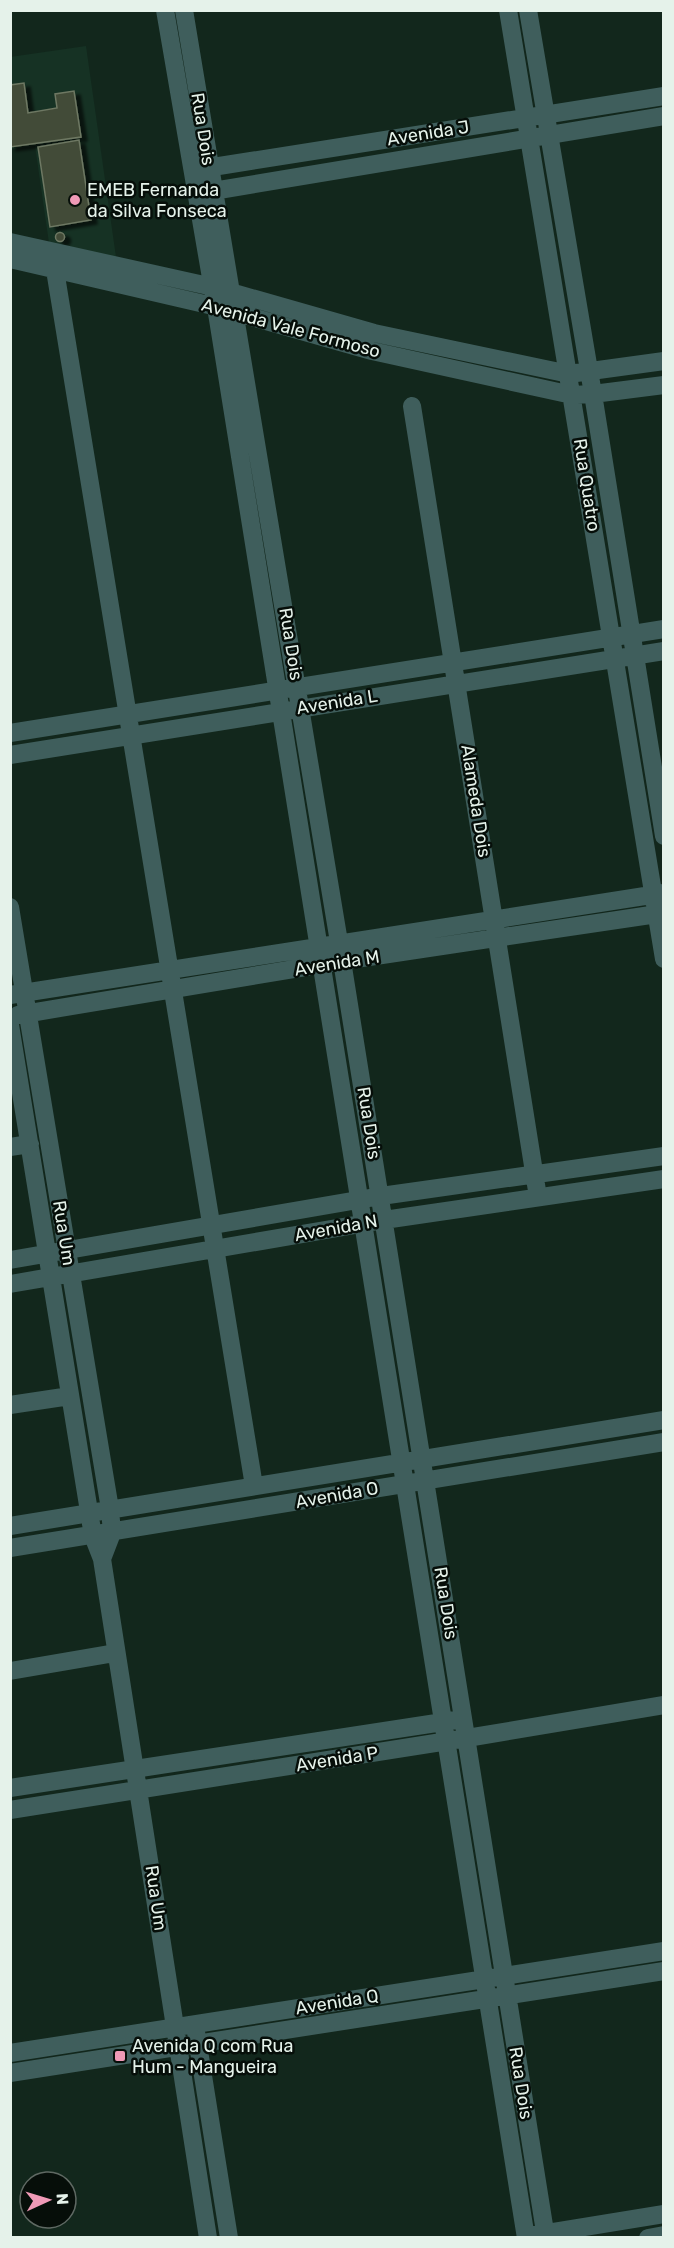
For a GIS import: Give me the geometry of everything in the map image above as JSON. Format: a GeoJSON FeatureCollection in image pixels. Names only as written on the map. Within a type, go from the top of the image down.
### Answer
{"type":"FeatureCollection","features":[{"type":"Feature","properties":{"kind":"street","name":"Rua Dois"},"geometry":{"type":"LineString","coordinates":[[165,10],[201,169],[221,289],[298,689],[381,1196],[545,2235]]}},
{"type":"Feature","properties":{"kind":"street","name":"Rua Dois"},"geometry":{"type":"LineString","coordinates":[[184,10],[201,169]]}},
{"type":"Feature","properties":{"kind":"street","name":"Rua Quatro"},"geometry":{"type":"LineString","coordinates":[[508,10],[615,659],[658,894],[663,959]]}},
{"type":"Feature","properties":{"kind":"street","name":"Rua Quatro"},"geometry":{"type":"LineString","coordinates":[[528,10],[593,394],[663,837]]}},
{"type":"Feature","properties":{"kind":"street","name":"Avenida J"},"geometry":{"type":"LineString","coordinates":[[201,169],[663,96]]}},
{"type":"Feature","properties":{"kind":"street","name":"Avenida J"},"geometry":{"type":"LineString","coordinates":[[205,192],[549,133],[663,116]]}},
{"type":"Feature","properties":{"kind":"street","name":"Avenida Vale Formoso"},"geometry":{"type":"LineString","coordinates":[[10,242],[221,289],[374,333],[569,374],[663,361]]}},
{"type":"Feature","properties":{"kind":"street","name":"Avenida Vale Formoso"},"geometry":{"type":"LineString","coordinates":[[10,260],[225,309],[372,351],[572,395],[663,385]]}},
{"type":"Feature","properties":{"kind":"street"},"geometry":{"type":"LineString","coordinates":[[55,270],[254,1486]]}},
{"type":"Feature","properties":{"kind":"street","name":"Rua Dois"},"geometry":{"type":"LineString","coordinates":[[225,309],[279,692],[445,1722],[524,2237]]}},
{"type":"Feature","properties":{"kind":"street","name":"Alameda Dois"},"geometry":{"type":"LineString","coordinates":[[412,406],[455,663],[538,1197]]}},
{"type":"Feature","properties":{"kind":"street","name":"Avenida L"},"geometry":{"type":"LineString","coordinates":[[10,733],[298,689],[663,629]]}},
{"type":"Feature","properties":{"kind":"street","name":"Avenida L"},"geometry":{"type":"LineString","coordinates":[[10,755],[663,651]]}},
{"type":"Feature","properties":{"kind":"street","name":"Avenida M"},"geometry":{"type":"LineString","coordinates":[[17,993],[494,917],[658,894]]}},
{"type":"Feature","properties":{"kind":"street","name":"Rua Um"},"geometry":{"type":"LineString","coordinates":[[10,906],[19,1015],[67,1250],[110,1509],[112,1533],[102,1559]]}},
{"type":"Feature","properties":{"kind":"street","name":"Avenida M"},"geometry":{"type":"LineString","coordinates":[[19,1015],[660,913]]}},
{"type":"Feature","properties":{"kind":"street","name":"Rua Um"},"geometry":{"type":"LineString","coordinates":[[10,1025],[89,1513],[93,1536],[102,1559],[208,2238]]}},
{"type":"Feature","properties":{"kind":"street"},"geometry":{"type":"LineString","coordinates":[[10,1147],[30,1144]]}},
{"type":"Feature","properties":{"kind":"street","name":"Avenida N"},"geometry":{"type":"LineString","coordinates":[[10,1260],[381,1196],[663,1156]]}},
{"type":"Feature","properties":{"kind":"street","name":"Avenida N"},"geometry":{"type":"LineString","coordinates":[[10,1284],[384,1220],[663,1179]]}},
{"type":"Feature","properties":{"kind":"street"},"geometry":{"type":"LineString","coordinates":[[10,1405],[70,1396]]}},
{"type":"Feature","properties":{"kind":"street","name":"Avenida O"},"geometry":{"type":"LineString","coordinates":[[10,1526],[663,1420]]}},
{"type":"Feature","properties":{"kind":"street","name":"Avenida O"},"geometry":{"type":"LineString","coordinates":[[10,1548],[663,1442]]}},
{"type":"Feature","properties":{"kind":"street"},"geometry":{"type":"LineString","coordinates":[[10,1671],[115,1653]]}},
{"type":"Feature","properties":{"kind":"street","name":"Avenida P"},"geometry":{"type":"LineString","coordinates":[[10,1810],[295,1766],[663,1705]]}},
{"type":"Feature","properties":{"kind":"street","name":"Avenida P"},"geometry":{"type":"LineString","coordinates":[[10,1788],[464,1719]]}},
{"type":"Feature","properties":{"kind":"street"},"geometry":{"type":"LineString","coordinates":[[292,1745],[295,1766]]}},
{"type":"Feature","properties":{"kind":"street","name":"Avenida Q"},"geometry":{"type":"LineString","coordinates":[[10,2053],[663,1951]]}},
{"type":"Feature","properties":{"kind":"street","name":"Avenida Q"},"geometry":{"type":"LineString","coordinates":[[10,2073],[663,1971]]}},
{"type":"Feature","properties":{"kind":"street"},"geometry":{"type":"LineString","coordinates":[[303,2007],[306,2027]]}},
{"type":"Feature","properties":{"kind":"street"},"geometry":{"type":"LineString","coordinates":[[195,2024],[228,2238]]}},
{"type":"Feature","properties":{"kind":"street"},"geometry":{"type":"LineString","coordinates":[[524,2237],[663,2214]]}},
{"type":"Feature","properties":{"kind":"street"},"geometry":{"type":"LineString","coordinates":[[648,2238],[663,2235]]}},
{"type":"Feature","properties":{"kind":"shaded area","name":"EMEB Fernanda da Silva Fonseca"},"geometry":{"type":"Polygon","coordinates":[[[86,46],[117,264],[50,250],[35,146],[11,149],[10,57],[86,46]]]}},
{"type":"Feature","properties":{"kind":"building"},"geometry":{"type":"Polygon","coordinates":[[[24,83],[28,113],[57,108],[55,94],[74,91],[81,137],[10,147],[10,85],[24,83]]]}},
{"type":"Feature","properties":{"kind":"building"},"geometry":{"type":"Polygon","coordinates":[[[79,140],[91,220],[50,227],[38,147],[79,140]]]}},
{"type":"Feature","properties":{"kind":"building"},"geometry":{"type":"Polygon","coordinates":[[[60,233],[64,237],[60,241],[56,237],[60,233]]]}},
{"type":"Feature","properties":{"kind":"place","name":"EMEB Fernanda da Silva Fonseca"},"geometry":{"type":"Point","coordinates":[75,200]}},
{"type":"Feature","properties":{"kind":"place","name":"Avenida Q com Rua Hum - Mangueira"},"geometry":{"type":"Point","coordinates":[120,2056]}}]}
